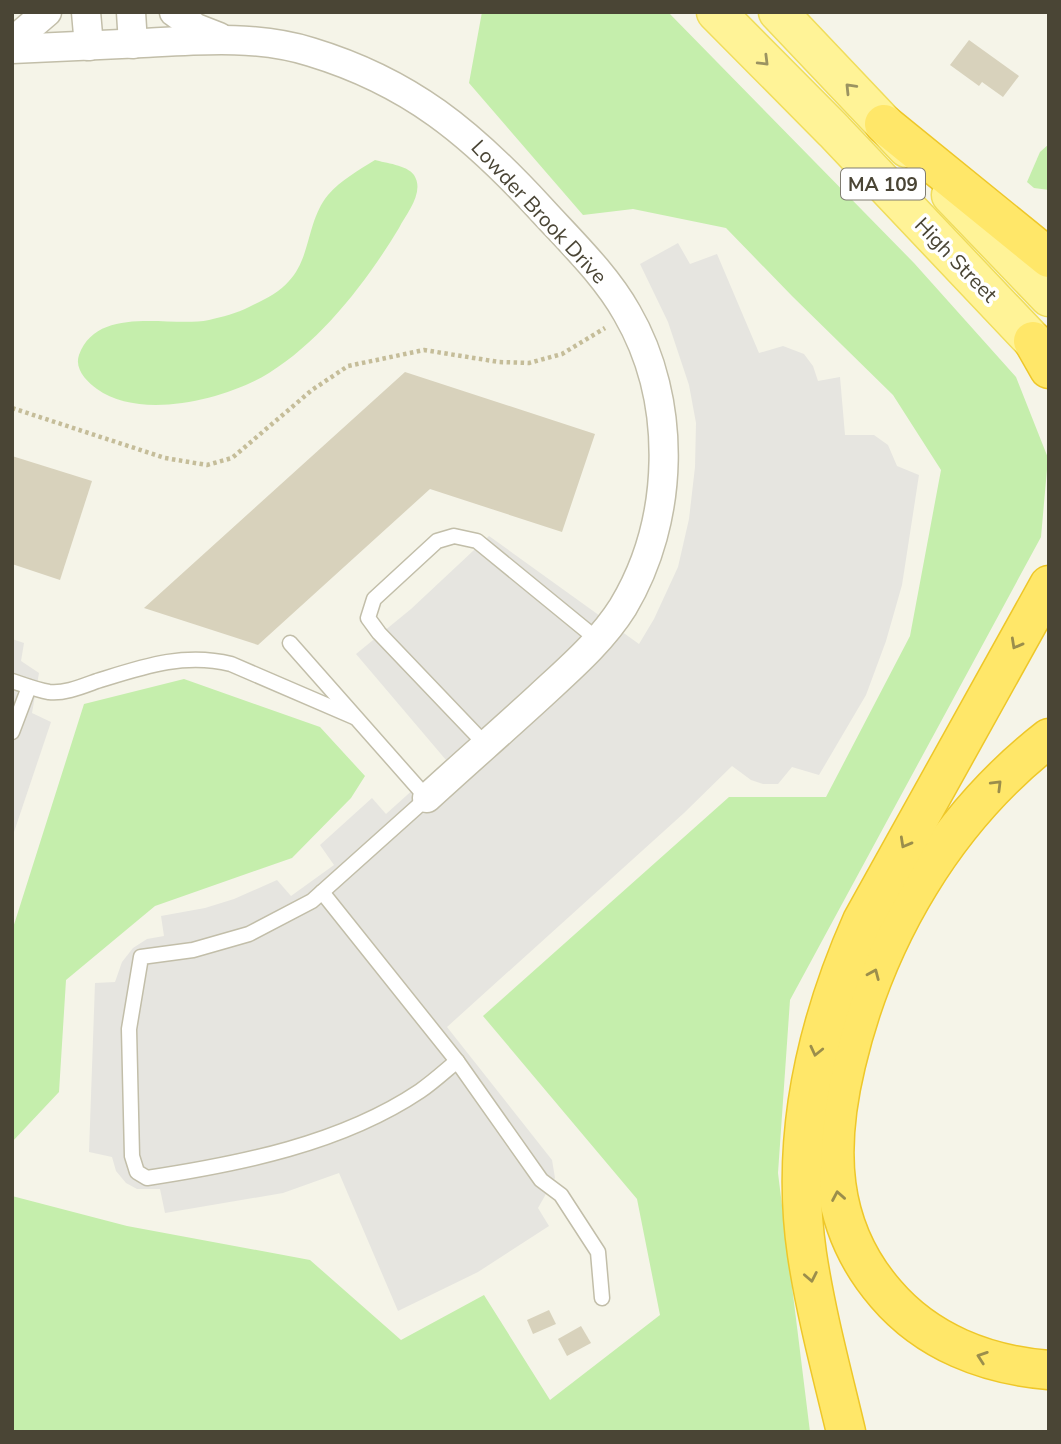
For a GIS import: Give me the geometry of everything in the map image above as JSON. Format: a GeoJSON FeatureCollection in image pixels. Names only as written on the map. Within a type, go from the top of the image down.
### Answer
{"type":"FeatureCollection","features":[{"type":"Feature","properties":{"kind":"highway"},"geometry":{"type":"LineString","coordinates":[[884,124],[1049,258]]}},
{"type":"Feature","properties":{"kind":"highway"},"geometry":{"type":"LineString","coordinates":[[846,1432],[811,1277],[802,1196],[806,1108],[821,1031],[844,962],[862,921],[1049,585]]}},
{"type":"Feature","properties":{"kind":"highway"},"geometry":{"type":"LineString","coordinates":[[1049,738],[1010,771],[969,815],[926,874],[904,910],[869,985],[858,1019],[838,1099],[833,1145],[839,1204],[848,1233],[862,1262],[890,1300],[929,1333],[948,1344],[983,1358],[1049,1370]]}},
{"type":"Feature","properties":{"kind":"main road","name":"High Street"},"geometry":{"type":"LineString","coordinates":[[716,12],[825,122],[1043,356]]}},
{"type":"Feature","properties":{"kind":"main road","name":"High Street"},"geometry":{"type":"LineString","coordinates":[[778,12],[1049,297]]}},
{"type":"Feature","properties":{"kind":"street"},"geometry":{"type":"LineString","coordinates":[[12,42],[47,12]]}},
{"type":"Feature","properties":{"kind":"street"},"geometry":{"type":"LineString","coordinates":[[86,12],[89,46]]}},
{"type":"Feature","properties":{"kind":"street"},"geometry":{"type":"LineString","coordinates":[[131,12],[133,44]]}},
{"type":"Feature","properties":{"kind":"street"},"geometry":{"type":"LineString","coordinates":[[174,12],[196,28],[228,40]]}},
{"type":"Feature","properties":{"kind":"street","name":"Lowder Brook Drive"},"geometry":{"type":"LineString","coordinates":[[12,49],[228,40],[275,44],[309,51],[361,69],[396,86],[467,135],[506,171],[587,259],[628,313],[647,356],[659,404],[663,459],[662,492],[654,531],[641,570],[622,607],[584,656],[427,798]]}},
{"type":"Feature","properties":{"kind":"lane"},"geometry":{"type":"LineString","coordinates":[[486,745],[379,634],[368,618],[374,599],[437,541],[454,536],[477,541],[598,640]]}},
{"type":"Feature","properties":{"kind":"lane"},"geometry":{"type":"LineString","coordinates":[[290,643],[427,798],[312,901],[249,934],[193,950],[141,957],[130,1029],[132,1156],[136,1172],[147,1178],[207,1169],[282,1152],[360,1123],[419,1091],[457,1061]]}},
{"type":"Feature","properties":{"kind":"lane"},"geometry":{"type":"LineString","coordinates":[[12,681],[51,692],[75,688],[162,662],[178,659],[215,660],[231,664],[357,719]]}},
{"type":"Feature","properties":{"kind":"lane"},"geometry":{"type":"LineString","coordinates":[[12,732],[29,687]]}},
{"type":"Feature","properties":{"kind":"lane"},"geometry":{"type":"LineString","coordinates":[[322,892],[457,1061],[541,1180],[561,1195],[598,1252],[602,1298]]}},
{"type":"Feature","properties":{"kind":"path"},"geometry":{"type":"LineString","coordinates":[[12,408],[164,457],[207,466],[232,458],[312,390],[348,366],[424,350],[515,363],[546,360],[577,346],[628,313]]}},
{"type":"Feature","properties":{"kind":"green space"},"geometry":{"type":"Polygon","coordinates":[[[482,12],[668,12],[914,263],[1016,377],[1048,458],[1041,537],[790,1000],[778,1173],[810,1432],[12,1432],[12,1196],[127,1226],[310,1260],[401,1340],[484,1295],[550,1400],[660,1315],[637,1199],[483,1016],[729,797],[826,797],[910,636],[941,470],[893,395],[726,228],[633,209],[583,215],[469,83],[482,12]]]}},
{"type":"Feature","properties":{"kind":"green space"},"geometry":{"type":"Polygon","coordinates":[[[1049,144],[1049,190],[1034,188],[1027,182],[1040,152],[1049,144]]]}},
{"type":"Feature","properties":{"kind":"green space"},"geometry":{"type":"Polygon","coordinates":[[[375,160],[401,167],[414,175],[417,188],[414,202],[386,248],[342,308],[307,344],[269,373],[231,391],[208,398],[160,405],[115,399],[97,389],[82,375],[78,365],[79,355],[88,339],[102,329],[136,321],[209,320],[244,309],[280,289],[296,272],[316,216],[328,195],[344,180],[375,160]]]}},
{"type":"Feature","properties":{"kind":"green space"},"geometry":{"type":"Polygon","coordinates":[[[184,679],[320,727],[365,776],[351,798],[292,858],[155,906],[66,980],[59,1092],[12,1142],[12,931],[84,704],[184,679]]]}},
{"type":"Feature","properties":{"kind":"shaded area"},"geometry":{"type":"Polygon","coordinates":[[[678,243],[690,264],[717,254],[759,353],[783,346],[804,354],[813,366],[818,381],[840,377],[845,435],[874,435],[888,445],[897,466],[919,475],[902,585],[886,641],[866,695],[819,775],[792,767],[778,784],[763,784],[751,780],[732,766],[684,813],[447,1027],[552,1160],[555,1178],[538,1208],[549,1226],[478,1272],[398,1311],[339,1173],[283,1193],[165,1213],[160,1189],[137,1189],[126,1183],[116,1171],[112,1157],[89,1152],[95,983],[115,982],[122,962],[133,948],[147,939],[164,936],[161,916],[205,908],[234,899],[277,880],[291,896],[334,865],[320,845],[372,798],[386,814],[446,760],[356,654],[411,609],[489,536],[639,644],[678,567],[689,519],[695,467],[696,423],[689,385],[668,322],[640,264],[678,243]]]}},
{"type":"Feature","properties":{"kind":"shaded area"},"geometry":{"type":"Polygon","coordinates":[[[12,639],[24,643],[21,661],[39,673],[32,713],[51,722],[12,838],[12,639]]]}},
{"type":"Feature","properties":{"kind":"building"},"geometry":{"type":"Polygon","coordinates":[[[969,40],[1019,76],[1003,97],[982,82],[979,86],[950,65],[969,40]]]}},
{"type":"Feature","properties":{"kind":"building"},"geometry":{"type":"Polygon","coordinates":[[[405,372],[595,434],[562,532],[430,489],[258,645],[144,608],[405,372]]]}},
{"type":"Feature","properties":{"kind":"building"},"geometry":{"type":"Polygon","coordinates":[[[12,456],[92,481],[60,580],[12,564],[12,456]]]}},
{"type":"Feature","properties":{"kind":"building"},"geometry":{"type":"Polygon","coordinates":[[[549,1310],[556,1324],[533,1334],[527,1320],[549,1310]]]}},
{"type":"Feature","properties":{"kind":"building"},"geometry":{"type":"Polygon","coordinates":[[[581,1326],[591,1343],[567,1356],[558,1339],[581,1326]]]}}]}
